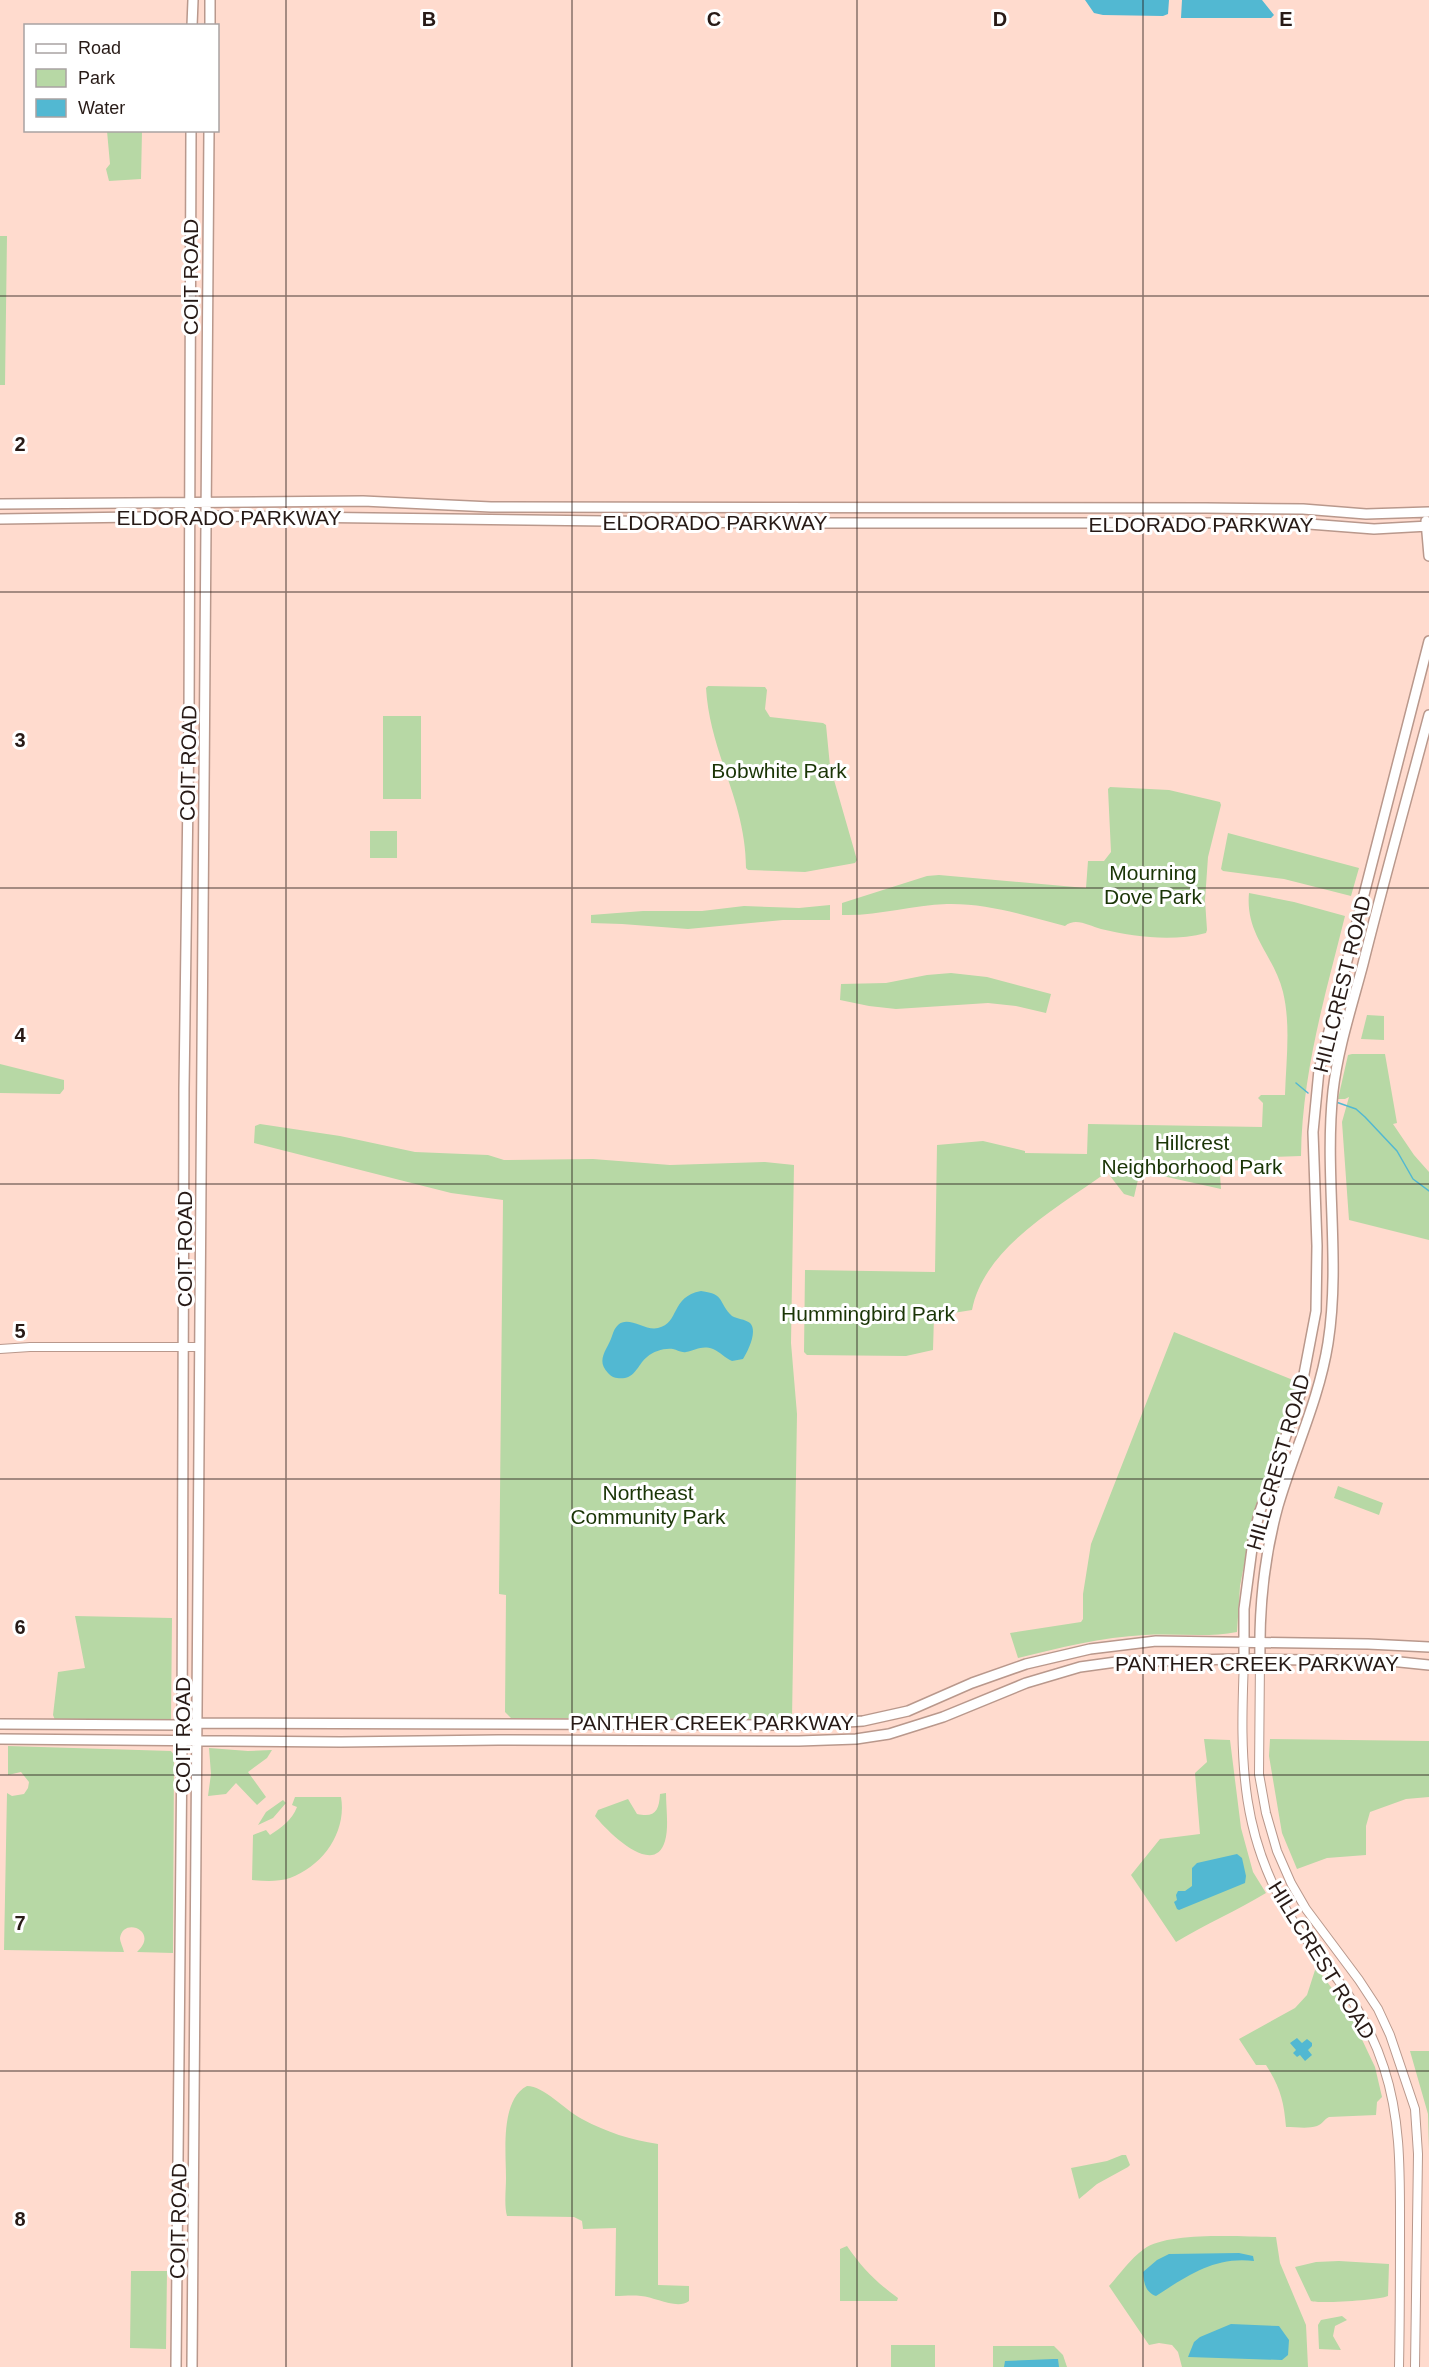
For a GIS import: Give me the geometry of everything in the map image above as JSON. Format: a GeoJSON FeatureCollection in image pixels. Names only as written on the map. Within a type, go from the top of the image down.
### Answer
{"type":"FeatureCollection","features":[{"type":"Feature","properties":{"kind":"main road"},"geometry":{"type":"LineString","coordinates":[[192,0],[192,24]]}},
{"type":"Feature","properties":{"kind":"main road"},"geometry":{"type":"LineString","coordinates":[[210,0],[210,24]]}},
{"type":"Feature","properties":{"kind":"main road","name":"COIT ROAD"},"geometry":{"type":"LineString","coordinates":[[176,2367],[182,1741],[184,1036],[189,722],[191,132]]}},
{"type":"Feature","properties":{"kind":"main road","name":"COIT ROAD"},"geometry":{"type":"LineString","coordinates":[[192,2367],[208,132]]}},
{"type":"Feature","properties":{"kind":"main road","name":"ELDORADO PARKWAY"},"geometry":{"type":"LineString","coordinates":[[0,504],[363,501],[491,507],[1303,509],[1366,514],[1427,512]]}},
{"type":"Feature","properties":{"kind":"main road"},"geometry":{"type":"LineString","coordinates":[[71,502],[71,516]]}},
{"type":"Feature","properties":{"kind":"main road"},"geometry":{"type":"LineString","coordinates":[[322,502],[322,518]]}},
{"type":"Feature","properties":{"kind":"main road"},"geometry":{"type":"LineString","coordinates":[[490,520],[491,507]]}},
{"type":"Feature","properties":{"kind":"main road"},"geometry":{"type":"LineString","coordinates":[[1302,523],[1303,509]]}},
{"type":"Feature","properties":{"kind":"main road"},"geometry":{"type":"LineString","coordinates":[[1427,512],[1429,556]]}},
{"type":"Feature","properties":{"kind":"main road","name":"ELDORADO PARKWAY"},"geometry":{"type":"LineString","coordinates":[[0,519],[71,516],[206,516],[783,523],[1302,523],[1374,529],[1428,526]]}},
{"type":"Feature","properties":{"kind":"main road"},"geometry":{"type":"LineString","coordinates":[[189,630],[205,631]]}},
{"type":"Feature","properties":{"kind":"main road","name":"HILLCREST ROAD"},"geometry":{"type":"LineString","coordinates":[[1244,1660],[1249,1568],[1259,1514],[1300,1395],[1316,1311],[1317,1246],[1313,1123],[1317,1083],[1325,1042],[1429,641]]}},
{"type":"Feature","properties":{"kind":"main road","name":"HILLCREST ROAD"},"geometry":{"type":"LineString","coordinates":[[1260,1659],[1260,1607],[1269,1542],[1279,1503],[1311,1413],[1328,1344],[1335,1278],[1330,1150],[1334,1085],[1376,912],[1429,715]]}},
{"type":"Feature","properties":{"kind":"main road"},"geometry":{"type":"LineString","coordinates":[[189,722],[204,723]]}},
{"type":"Feature","properties":{"kind":"main road","name":"PANTHER CREEK PARKWAY"},"geometry":{"type":"LineString","coordinates":[[0,1724],[799,1725],[863,1721],[908,1711],[972,1683],[1052,1657],[1090,1649],[1156,1641],[1429,1647]]}},
{"type":"Feature","properties":{"kind":"main road"},"geometry":{"type":"LineString","coordinates":[[1390,1645],[1390,1661]]}},
{"type":"Feature","properties":{"kind":"main road","name":"PANTHER CREEK PARKWAY"},"geometry":{"type":"LineString","coordinates":[[0,1739],[799,1741],[856,1739],[889,1734],[943,1717],[1026,1683],[1080,1668],[1129,1660],[1390,1661],[1429,1665]]}},
{"type":"Feature","properties":{"kind":"main road"},"geometry":{"type":"LineString","coordinates":[[178,2227],[194,2227]]}},
{"type":"Feature","properties":{"kind":"street"},"geometry":{"type":"LineString","coordinates":[[0,1349],[200,1347]]}},
{"type":"Feature","properties":{"kind":"street","name":"HILLCREST ROAD"},"geometry":{"type":"LineString","coordinates":[[1260,1659],[1259,1767],[1266,1813],[1277,1851],[1291,1883],[1311,1917],[1378,2009],[1390,2035],[1414,2109],[1418,2154],[1415,2367]]}},
{"type":"Feature","properties":{"kind":"street","name":"HILLCREST ROAD"},"geometry":{"type":"LineString","coordinates":[[1244,1660],[1243,1772],[1247,1805],[1257,1844],[1269,1877],[1286,1908],[1307,1940],[1345,1989],[1364,2021],[1385,2069],[1394,2104],[1400,2158],[1400,2367]]}},
{"type":"Feature","properties":{"kind":"green space"},"geometry":{"type":"Polygon","coordinates":[[[107,132],[142,132],[141,179],[109,181],[106,169],[110,164],[107,132]]]}},
{"type":"Feature","properties":{"kind":"green space"},"geometry":{"type":"Polygon","coordinates":[[[0,236],[7,236],[5,385],[0,385],[0,236]]]}},
{"type":"Feature","properties":{"kind":"green space","name":"Bobwhite Park"},"geometry":{"type":"Polygon","coordinates":[[[708,686],[765,687],[767,690],[765,709],[770,717],[826,725],[830,766],[857,860],[855,863],[805,872],[748,870],[746,868],[740,821],[709,712],[706,688],[708,686]]]}},
{"type":"Feature","properties":{"kind":"green space"},"geometry":{"type":"Polygon","coordinates":[[[383,716],[421,716],[421,799],[383,799],[383,716]]]}},
{"type":"Feature","properties":{"kind":"green space","name":"Mourning Dove Park"},"geometry":{"type":"Polygon","coordinates":[[[1110,787],[1169,790],[1220,802],[1208,857],[1205,900],[1206,933],[1167,938],[1140,936],[1078,922],[1065,926],[1007,911],[962,904],[842,915],[842,903],[927,876],[939,875],[1086,888],[1088,861],[1104,861],[1111,852],[1108,789],[1110,787]]]}},
{"type":"Feature","properties":{"kind":"green space"},"geometry":{"type":"Polygon","coordinates":[[[370,831],[397,831],[397,858],[370,858],[370,831]]]}},
{"type":"Feature","properties":{"kind":"green space"},"geometry":{"type":"Polygon","coordinates":[[[1228,833],[1359,868],[1351,896],[1284,879],[1223,871],[1221,869],[1228,833]]]}},
{"type":"Feature","properties":{"kind":"green space"},"geometry":{"type":"Polygon","coordinates":[[[1249,893],[1345,916],[1310,1065],[1302,1125],[1301,1156],[1272,1157],[1268,1162],[1260,1160],[1251,1164],[1247,1160],[1219,1161],[1221,1189],[1140,1171],[1134,1197],[1124,1194],[1107,1172],[1046,1214],[1007,1248],[991,1267],[979,1287],[972,1310],[934,1316],[933,1350],[906,1356],[807,1355],[804,1352],[805,1270],[935,1272],[937,1145],[983,1141],[1025,1151],[1025,1153],[1087,1154],[1088,1124],[1262,1127],[1263,1103],[1258,1098],[1261,1095],[1285,1095],[1287,1017],[1279,979],[1251,921],[1249,893]]]}},
{"type":"Feature","properties":{"kind":"green space"},"geometry":{"type":"Polygon","coordinates":[[[830,905],[830,920],[783,920],[688,929],[591,923],[591,915],[643,911],[702,911],[744,906],[799,908],[830,905]]]}},
{"type":"Feature","properties":{"kind":"green space"},"geometry":{"type":"Polygon","coordinates":[[[951,973],[987,977],[1051,994],[1046,1013],[1016,1006],[988,1003],[896,1009],[840,1000],[841,984],[886,983],[951,973]]]}},
{"type":"Feature","properties":{"kind":"green space"},"geometry":{"type":"Polygon","coordinates":[[[1367,1015],[1384,1016],[1384,1040],[1361,1039],[1367,1015]]]}},
{"type":"Feature","properties":{"kind":"green space"},"geometry":{"type":"Polygon","coordinates":[[[1385,1054],[1397,1123],[1393,1124],[1429,1172],[1429,1240],[1349,1220],[1342,1122],[1349,1097],[1338,1099],[1348,1055],[1385,1054]]]}},
{"type":"Feature","properties":{"kind":"green space"},"geometry":{"type":"Polygon","coordinates":[[[0,1064],[64,1080],[64,1089],[60,1094],[0,1093],[0,1064]]]}},
{"type":"Feature","properties":{"kind":"green space","name":"Northeast Community Park"},"geometry":{"type":"Polygon","coordinates":[[[260,1124],[340,1136],[415,1152],[488,1155],[504,1160],[593,1159],[670,1165],[765,1162],[794,1165],[791,1343],[797,1414],[792,1719],[511,1718],[505,1712],[506,1595],[499,1594],[503,1200],[451,1193],[254,1143],[255,1126],[260,1124]]]}},
{"type":"Feature","properties":{"kind":"green space"},"geometry":{"type":"Polygon","coordinates":[[[1174,1332],[1298,1382],[1253,1518],[1240,1586],[1237,1632],[1214,1635],[1129,1636],[1018,1658],[1010,1633],[1081,1622],[1083,1619],[1083,1594],[1091,1544],[1174,1332]]]}},
{"type":"Feature","properties":{"kind":"green space"},"geometry":{"type":"Polygon","coordinates":[[[1338,1486],[1383,1503],[1379,1515],[1334,1498],[1338,1486]]]}},
{"type":"Feature","properties":{"kind":"green space"},"geometry":{"type":"Polygon","coordinates":[[[75,1616],[172,1618],[171,1719],[55,1720],[53,1715],[58,1672],[85,1668],[75,1616]]]}},
{"type":"Feature","properties":{"kind":"green space"},"geometry":{"type":"Polygon","coordinates":[[[1204,1739],[1230,1740],[1241,1828],[1253,1872],[1266,1893],[1176,1942],[1131,1875],[1160,1839],[1200,1834],[1195,1773],[1207,1762],[1204,1739]]]}},
{"type":"Feature","properties":{"kind":"green space"},"geometry":{"type":"Polygon","coordinates":[[[1270,1739],[1429,1741],[1429,1797],[1406,1799],[1370,1812],[1366,1826],[1366,1855],[1327,1858],[1297,1869],[1282,1833],[1269,1756],[1270,1739]]]}},
{"type":"Feature","properties":{"kind":"green space"},"geometry":{"type":"Polygon","coordinates":[[[8,1746],[171,1751],[174,1755],[173,1953],[137,1952],[144,1938],[143,1933],[133,1927],[123,1931],[120,1938],[124,1952],[4,1950],[7,1793],[12,1796],[24,1794],[29,1782],[21,1772],[8,1775],[8,1746]]]}},
{"type":"Feature","properties":{"kind":"green space"},"geometry":{"type":"Polygon","coordinates":[[[209,1748],[272,1750],[267,1758],[248,1772],[266,1797],[257,1805],[236,1783],[226,1794],[208,1796],[211,1774],[209,1748]]]}},
{"type":"Feature","properties":{"kind":"green space"},"geometry":{"type":"Polygon","coordinates":[[[666,1793],[665,1841],[659,1851],[651,1855],[630,1848],[595,1816],[598,1810],[628,1799],[637,1814],[652,1814],[659,1805],[660,1794],[666,1793]]]}},
{"type":"Feature","properties":{"kind":"green space"},"geometry":{"type":"Polygon","coordinates":[[[295,1797],[341,1797],[342,1810],[336,1835],[322,1856],[302,1873],[280,1880],[252,1880],[253,1835],[266,1830],[270,1835],[286,1823],[297,1807],[292,1805],[295,1797]]]}},
{"type":"Feature","properties":{"kind":"green space"},"geometry":{"type":"Polygon","coordinates":[[[283,1800],[286,1803],[273,1818],[258,1825],[266,1812],[283,1800]]]}},
{"type":"Feature","properties":{"kind":"green space"},"geometry":{"type":"Polygon","coordinates":[[[1316,1967],[1348,2010],[1375,2067],[1382,2097],[1377,2102],[1376,2115],[1329,2117],[1313,2127],[1286,2127],[1282,2102],[1275,2080],[1266,2065],[1256,2065],[1239,2039],[1295,2008],[1307,1995],[1316,1967]]]}},
{"type":"Feature","properties":{"kind":"green space"},"geometry":{"type":"Polygon","coordinates":[[[1410,2051],[1429,2051],[1429,2150],[1428,2114],[1410,2051]]]}},
{"type":"Feature","properties":{"kind":"green space"},"geometry":{"type":"Polygon","coordinates":[[[527,2086],[541,2090],[576,2115],[600,2128],[628,2138],[658,2144],[658,2285],[689,2286],[689,2301],[678,2304],[641,2296],[615,2296],[616,2228],[583,2229],[582,2221],[574,2217],[507,2216],[505,2202],[508,2114],[518,2093],[527,2086]]]}},
{"type":"Feature","properties":{"kind":"green space"},"geometry":{"type":"Polygon","coordinates":[[[1126,2155],[1130,2165],[1097,2184],[1079,2199],[1071,2168],[1107,2161],[1126,2155]]]}},
{"type":"Feature","properties":{"kind":"green space"},"geometry":{"type":"Polygon","coordinates":[[[1207,2236],[1276,2237],[1280,2263],[1306,2325],[1308,2367],[1182,2367],[1178,2352],[1172,2345],[1159,2343],[1149,2345],[1109,2286],[1134,2257],[1155,2243],[1207,2236]]]}},
{"type":"Feature","properties":{"kind":"green space"},"geometry":{"type":"Polygon","coordinates":[[[847,2246],[870,2275],[898,2298],[897,2301],[840,2301],[840,2249],[847,2246]]]}},
{"type":"Feature","properties":{"kind":"green space"},"geometry":{"type":"Polygon","coordinates":[[[1316,2262],[1389,2264],[1388,2296],[1350,2301],[1311,2301],[1295,2267],[1316,2262]]]}},
{"type":"Feature","properties":{"kind":"green space"},"geometry":{"type":"Polygon","coordinates":[[[131,2271],[167,2271],[166,2349],[130,2348],[131,2271]]]}},
{"type":"Feature","properties":{"kind":"green space"},"geometry":{"type":"Polygon","coordinates":[[[1342,2316],[1347,2320],[1335,2326],[1333,2336],[1341,2350],[1319,2349],[1318,2325],[1321,2320],[1342,2316]]]}},
{"type":"Feature","properties":{"kind":"green space"},"geometry":{"type":"Polygon","coordinates":[[[891,2345],[935,2345],[935,2367],[891,2367],[891,2345]]]}},
{"type":"Feature","properties":{"kind":"green space"},"geometry":{"type":"Polygon","coordinates":[[[993,2346],[1054,2346],[1063,2355],[1067,2367],[993,2367],[993,2346]]]}},
{"type":"Feature","properties":{"kind":"water"},"geometry":{"type":"Polygon","coordinates":[[[1085,0],[1169,0],[1168,14],[1163,16],[1103,15],[1094,13],[1085,0]]]}},
{"type":"Feature","properties":{"kind":"water"},"geometry":{"type":"Polygon","coordinates":[[[1182,0],[1262,0],[1274,15],[1271,18],[1181,18],[1182,0]]]}},
{"type":"Feature","properties":{"kind":"water"},"geometry":{"type":"Polygon","coordinates":[[[701,1291],[714,1294],[732,1316],[750,1323],[753,1331],[743,1359],[732,1361],[709,1348],[684,1352],[666,1349],[650,1355],[629,1377],[618,1378],[608,1373],[602,1359],[616,1327],[626,1322],[658,1328],[670,1321],[684,1299],[701,1291]]]}},
{"type":"Feature","properties":{"kind":"water"},"geometry":{"type":"Polygon","coordinates":[[[1237,1854],[1242,1858],[1246,1876],[1245,1883],[1177,1909],[1174,1902],[1177,1900],[1176,1895],[1178,1891],[1185,1891],[1192,1886],[1192,1868],[1197,1863],[1237,1854]]]}},
{"type":"Feature","properties":{"kind":"water"},"geometry":{"type":"Polygon","coordinates":[[[1297,2038],[1302,2043],[1307,2039],[1312,2043],[1308,2050],[1312,2055],[1305,2061],[1300,2055],[1297,2057],[1293,2053],[1296,2050],[1290,2043],[1297,2038]]]}},
{"type":"Feature","properties":{"kind":"water"},"geometry":{"type":"Polygon","coordinates":[[[1239,2253],[1253,2256],[1254,2261],[1227,2262],[1202,2269],[1156,2296],[1146,2287],[1143,2272],[1157,2260],[1169,2254],[1239,2253]]]}},
{"type":"Feature","properties":{"kind":"water"},"geometry":{"type":"Polygon","coordinates":[[[1231,2324],[1279,2326],[1289,2340],[1288,2355],[1282,2360],[1188,2357],[1194,2342],[1200,2337],[1231,2324]]]}},
{"type":"Feature","properties":{"kind":"water"},"geometry":{"type":"Polygon","coordinates":[[[1058,2359],[1059,2367],[1004,2367],[1005,2361],[1058,2359]]]}},
{"type":"Feature","properties":{"kind":"waterway"},"geometry":{"type":"LineString","coordinates":[[1296,1083],[1308,1093]]}},
{"type":"Feature","properties":{"kind":"waterway"},"geometry":{"type":"LineString","coordinates":[[1336,1102],[1356,1109],[1365,1117],[1397,1151],[1413,1179],[1429,1191]]}},
{"type":"Feature","properties":{"kind":"park label","name":"Hillcrest Neighborhood Park"},"geometry":{"type":"Point","coordinates":[1192,1154]}},
{"type":"Feature","properties":{"kind":"park label","name":"Hummingbird Park"},"geometry":{"type":"Point","coordinates":[868,1313]}}]}
